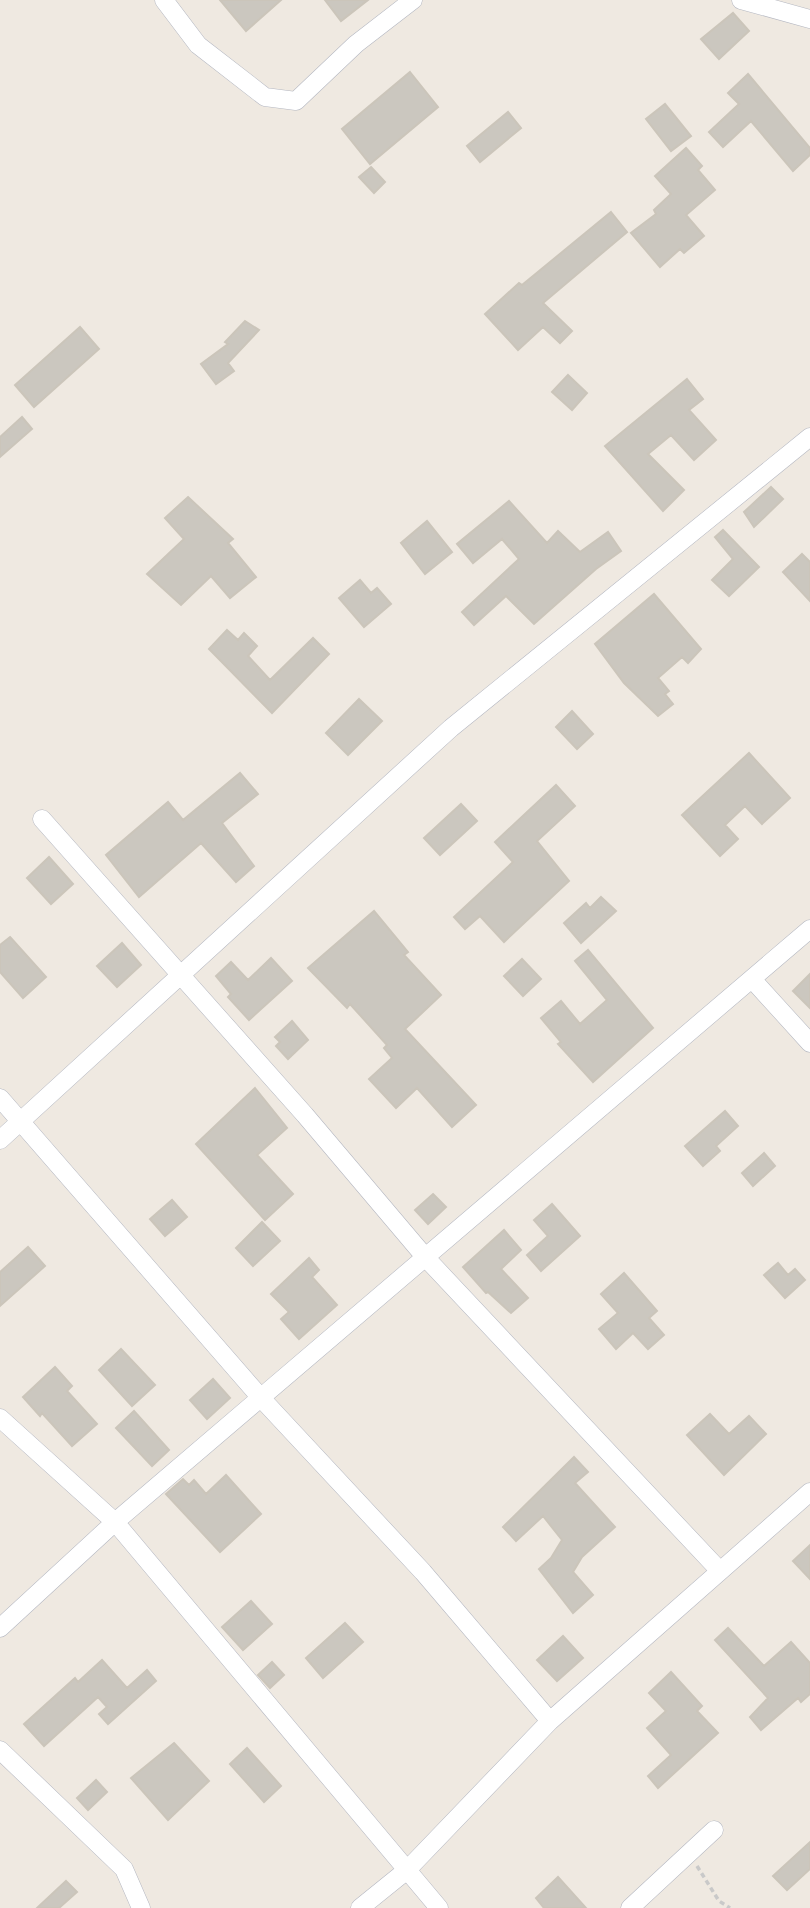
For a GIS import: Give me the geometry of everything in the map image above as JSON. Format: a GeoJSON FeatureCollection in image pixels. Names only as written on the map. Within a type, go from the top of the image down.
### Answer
{"type":"FeatureCollection","features":[{"type":"Feature","properties":{"kind":"street"},"geometry":{"type":"LineString","coordinates":[[163,0],[198,44],[265,97],[296,101],[356,44],[412,0]]}},
{"type":"Feature","properties":{"kind":"street"},"geometry":{"type":"LineString","coordinates":[[741,0],[810,19]]}},
{"type":"Feature","properties":{"kind":"street"},"geometry":{"type":"LineString","coordinates":[[0,1140],[451,728],[810,437]]}},
{"type":"Feature","properties":{"kind":"street"},"geometry":{"type":"LineString","coordinates":[[42,818],[179,976],[305,1115],[426,1258],[720,1571]]}},
{"type":"Feature","properties":{"kind":"street"},"geometry":{"type":"LineString","coordinates":[[0,1628],[115,1522],[810,929]]}},
{"type":"Feature","properties":{"kind":"street"},"geometry":{"type":"LineString","coordinates":[[752,979],[810,1043]]}},
{"type":"Feature","properties":{"kind":"street"},"geometry":{"type":"LineString","coordinates":[[0,1098],[261,1398],[423,1572],[550,1721]]}},
{"type":"Feature","properties":{"kind":"street"},"geometry":{"type":"LineString","coordinates":[[0,1418],[115,1522],[439,1908]]}},
{"type":"Feature","properties":{"kind":"street"},"geometry":{"type":"LineString","coordinates":[[360,1908],[407,1870],[550,1721],[810,1492]]}},
{"type":"Feature","properties":{"kind":"street"},"geometry":{"type":"LineString","coordinates":[[0,1750],[124,1869],[141,1908]]}},
{"type":"Feature","properties":{"kind":"street"},"geometry":{"type":"LineString","coordinates":[[630,1908],[714,1830]]}},
{"type":"Feature","properties":{"kind":"path"},"geometry":{"type":"LineString","coordinates":[[689,1853],[719,1901],[730,1908]]}},
{"type":"Feature","properties":{"kind":"building"},"geometry":{"type":"Polygon","coordinates":[[[220,0],[281,0],[246,31],[220,0]]]}},
{"type":"Feature","properties":{"kind":"building"},"geometry":{"type":"Polygon","coordinates":[[[325,0],[368,0],[341,21],[325,0]]]}},
{"type":"Feature","properties":{"kind":"building"},"geometry":{"type":"Polygon","coordinates":[[[733,13],[749,31],[719,59],[701,39],[733,13]]]}},
{"type":"Feature","properties":{"kind":"building"},"geometry":{"type":"Polygon","coordinates":[[[410,72],[438,107],[370,164],[342,129],[410,72]]]}},
{"type":"Feature","properties":{"kind":"building"},"geometry":{"type":"Polygon","coordinates":[[[748,74],[810,148],[810,155],[793,171],[751,121],[723,147],[709,132],[739,104],[728,93],[748,74]]]}},
{"type":"Feature","properties":{"kind":"building"},"geometry":{"type":"Polygon","coordinates":[[[665,104],[691,136],[671,151],[646,119],[665,104]]]}},
{"type":"Feature","properties":{"kind":"building"},"geometry":{"type":"Polygon","coordinates":[[[508,112],[521,128],[480,162],[467,146],[508,112]]]}},
{"type":"Feature","properties":{"kind":"building"},"geometry":{"type":"Polygon","coordinates":[[[686,148],[702,166],[698,170],[715,190],[686,215],[704,236],[684,253],[680,249],[660,267],[631,233],[656,214],[654,210],[671,194],[655,176],[686,148]]]}},
{"type":"Feature","properties":{"kind":"building"},"geometry":{"type":"Polygon","coordinates":[[[371,167],[385,182],[374,193],[359,177],[371,167]]]}},
{"type":"Feature","properties":{"kind":"building"},"geometry":{"type":"Polygon","coordinates":[[[611,212],[627,232],[543,303],[572,331],[560,343],[543,327],[518,350],[485,314],[519,283],[522,285],[611,212]]]}},
{"type":"Feature","properties":{"kind":"building"},"geometry":{"type":"Polygon","coordinates":[[[245,321],[259,330],[228,363],[234,371],[216,384],[201,364],[228,344],[225,342],[245,321]]]}},
{"type":"Feature","properties":{"kind":"building"},"geometry":{"type":"Polygon","coordinates":[[[80,327],[99,349],[34,407],[15,385],[80,327]]]}},
{"type":"Feature","properties":{"kind":"building"},"geometry":{"type":"Polygon","coordinates":[[[568,375],[587,393],[572,410],[552,392],[568,375]]]}},
{"type":"Feature","properties":{"kind":"building"},"geometry":{"type":"Polygon","coordinates":[[[687,379],[703,399],[689,410],[716,440],[694,460],[671,435],[648,454],[684,490],[663,511],[605,446],[687,379]]]}},
{"type":"Feature","properties":{"kind":"building"},"geometry":{"type":"Polygon","coordinates":[[[22,417],[32,429],[0,457],[0,437],[22,417]]]}},
{"type":"Feature","properties":{"kind":"building"},"geometry":{"type":"Polygon","coordinates":[[[771,487],[783,499],[754,527],[744,512],[771,487]]]}},
{"type":"Feature","properties":{"kind":"building"},"geometry":{"type":"Polygon","coordinates":[[[188,497],[233,539],[228,543],[256,577],[230,598],[211,576],[181,605],[147,574],[184,539],[165,518],[188,497]]]}},
{"type":"Feature","properties":{"kind":"building"},"geometry":{"type":"Polygon","coordinates":[[[509,501],[547,543],[558,531],[580,552],[608,532],[621,551],[596,569],[534,624],[506,596],[474,625],[462,612],[519,559],[502,539],[473,563],[457,544],[509,501]]]}},
{"type":"Feature","properties":{"kind":"building"},"geometry":{"type":"Polygon","coordinates":[[[427,521],[452,552],[425,574],[401,543],[427,521]]]}},
{"type":"Feature","properties":{"kind":"building"},"geometry":{"type":"Polygon","coordinates":[[[723,530],[759,567],[729,596],[712,580],[733,559],[715,537],[723,530]]]}},
{"type":"Feature","properties":{"kind":"building"},"geometry":{"type":"Polygon","coordinates":[[[802,554],[810,562],[810,601],[783,572],[802,554]]]}},
{"type":"Feature","properties":{"kind":"building"},"geometry":{"type":"Polygon","coordinates":[[[360,580],[371,593],[377,588],[391,604],[364,627],[339,598],[360,580]]]}},
{"type":"Feature","properties":{"kind":"building"},"geometry":{"type":"Polygon","coordinates":[[[654,594],[701,649],[688,663],[682,657],[658,678],[669,691],[665,694],[673,704],[658,716],[624,683],[595,644],[654,594]]]}},
{"type":"Feature","properties":{"kind":"building"},"geometry":{"type":"Polygon","coordinates":[[[227,630],[238,640],[244,633],[257,646],[248,656],[270,680],[313,638],[329,654],[272,713],[209,649],[227,630]]]}},
{"type":"Feature","properties":{"kind":"building"},"geometry":{"type":"Polygon","coordinates":[[[359,699],[382,721],[348,755],[326,733],[359,699]]]}},
{"type":"Feature","properties":{"kind":"building"},"geometry":{"type":"Polygon","coordinates":[[[572,711],[593,734],[577,749],[556,727],[572,711]]]}},
{"type":"Feature","properties":{"kind":"building"},"geometry":{"type":"Polygon","coordinates":[[[749,753],[790,798],[762,824],[745,806],[725,825],[738,839],[720,856],[682,815],[749,753]]]}},
{"type":"Feature","properties":{"kind":"building"},"geometry":{"type":"Polygon","coordinates":[[[240,773],[258,794],[222,823],[254,866],[236,882],[201,843],[139,897],[106,855],[168,802],[183,820],[240,773]]]}},
{"type":"Feature","properties":{"kind":"building"},"geometry":{"type":"Polygon","coordinates":[[[556,785],[575,806],[537,841],[569,881],[504,942],[480,916],[465,929],[454,917],[513,862],[495,842],[556,785]]]}},
{"type":"Feature","properties":{"kind":"building"},"geometry":{"type":"Polygon","coordinates":[[[461,804],[477,821],[440,855],[424,838],[461,804]]]}},
{"type":"Feature","properties":{"kind":"building"},"geometry":{"type":"Polygon","coordinates":[[[49,857],[73,884],[51,904],[27,878],[49,857]]]}},
{"type":"Feature","properties":{"kind":"building"},"geometry":{"type":"Polygon","coordinates":[[[601,897],[616,911],[581,943],[564,923],[586,903],[590,908],[601,897]]]}},
{"type":"Feature","properties":{"kind":"building"},"geometry":{"type":"Polygon","coordinates":[[[374,911],[408,952],[404,955],[441,995],[405,1029],[476,1105],[452,1127],[417,1088],[396,1108],[369,1079],[392,1058],[384,1048],[387,1045],[350,1004],[347,1008],[308,968],[374,911]]]}},
{"type":"Feature","properties":{"kind":"building"},"geometry":{"type":"Polygon","coordinates":[[[10,937],[46,977],[23,998],[0,972],[0,945],[10,937]]]}},
{"type":"Feature","properties":{"kind":"building"},"geometry":{"type":"Polygon","coordinates":[[[122,943],[141,965],[117,987],[97,966],[122,943]]]}},
{"type":"Feature","properties":{"kind":"building"},"geometry":{"type":"Polygon","coordinates":[[[588,950],[653,1028],[593,1082],[558,1044],[561,1042],[541,1018],[561,1001],[580,1024],[607,1000],[575,961],[588,950]]]}},
{"type":"Feature","properties":{"kind":"building"},"geometry":{"type":"Polygon","coordinates":[[[271,958],[292,981],[249,1020],[228,997],[231,994],[216,976],[231,962],[248,980],[271,958]]]}},
{"type":"Feature","properties":{"kind":"building"},"geometry":{"type":"Polygon","coordinates":[[[522,959],[541,979],[523,996],[504,976],[522,959]]]}},
{"type":"Feature","properties":{"kind":"building"},"geometry":{"type":"Polygon","coordinates":[[[810,974],[810,1008],[793,991],[810,974]]]}},
{"type":"Feature","properties":{"kind":"building"},"geometry":{"type":"Polygon","coordinates":[[[292,1021],[308,1040],[288,1059],[276,1046],[280,1042],[275,1037],[292,1021]]]}},
{"type":"Feature","properties":{"kind":"building"},"geometry":{"type":"Polygon","coordinates":[[[255,1088],[287,1128],[257,1155],[293,1194],[265,1220],[196,1144],[255,1088]]]}},
{"type":"Feature","properties":{"kind":"building"},"geometry":{"type":"Polygon","coordinates":[[[725,1111],[738,1126],[716,1146],[720,1151],[703,1166],[685,1146],[725,1111]]]}},
{"type":"Feature","properties":{"kind":"building"},"geometry":{"type":"Polygon","coordinates":[[[764,1153],[775,1166],[753,1186],[742,1173],[764,1153]]]}},
{"type":"Feature","properties":{"kind":"building"},"geometry":{"type":"Polygon","coordinates":[[[433,1194],[446,1207],[428,1224],[415,1210],[433,1194]]]}},
{"type":"Feature","properties":{"kind":"building"},"geometry":{"type":"Polygon","coordinates":[[[172,1200],[187,1217],[165,1236],[150,1219],[172,1200]]]}},
{"type":"Feature","properties":{"kind":"building"},"geometry":{"type":"Polygon","coordinates":[[[552,1204],[580,1236],[541,1271],[527,1255],[548,1236],[534,1220],[552,1204]]]}},
{"type":"Feature","properties":{"kind":"building"},"geometry":{"type":"Polygon","coordinates":[[[262,1222],[280,1241],[253,1266],[236,1248],[262,1222]]]}},
{"type":"Feature","properties":{"kind":"building"},"geometry":{"type":"Polygon","coordinates":[[[504,1230],[521,1250],[501,1269],[528,1298],[511,1313],[486,1293],[463,1267],[504,1230]]]}},
{"type":"Feature","properties":{"kind":"building"},"geometry":{"type":"Polygon","coordinates":[[[28,1247],[45,1266],[0,1306],[0,1272],[28,1247]]]}},
{"type":"Feature","properties":{"kind":"building"},"geometry":{"type":"Polygon","coordinates":[[[309,1258],[319,1270],[312,1277],[337,1305],[299,1339],[281,1319],[289,1312],[271,1294],[309,1258]]]}},
{"type":"Feature","properties":{"kind":"building"},"geometry":{"type":"Polygon","coordinates":[[[778,1263],[788,1275],[795,1269],[805,1280],[785,1298],[764,1275],[778,1263]]]}},
{"type":"Feature","properties":{"kind":"building"},"geometry":{"type":"Polygon","coordinates":[[[624,1273],[657,1311],[649,1318],[664,1335],[648,1349],[633,1333],[616,1349],[599,1329],[618,1313],[601,1294],[624,1273]]]}},
{"type":"Feature","properties":{"kind":"building"},"geometry":{"type":"Polygon","coordinates":[[[121,1349],[155,1385],[132,1406],[99,1370],[121,1349]]]}},
{"type":"Feature","properties":{"kind":"building"},"geometry":{"type":"Polygon","coordinates":[[[55,1367],[72,1386],[67,1391],[97,1424],[72,1446],[42,1413],[40,1416],[23,1397],[55,1367]]]}},
{"type":"Feature","properties":{"kind":"building"},"geometry":{"type":"Polygon","coordinates":[[[213,1379],[230,1398],[207,1419],[190,1400],[213,1379]]]}},
{"type":"Feature","properties":{"kind":"building"},"geometry":{"type":"Polygon","coordinates":[[[134,1411],[169,1450],[152,1466],[116,1428],[134,1411]]]}},
{"type":"Feature","properties":{"kind":"building"},"geometry":{"type":"Polygon","coordinates":[[[710,1414],[729,1434],[749,1416],[766,1434],[724,1475],[687,1435],[710,1414]]]}},
{"type":"Feature","properties":{"kind":"building"},"geometry":{"type":"Polygon","coordinates":[[[574,1457],[588,1472],[575,1483],[615,1527],[582,1557],[573,1572],[593,1595],[573,1613],[539,1569],[551,1558],[562,1540],[543,1516],[516,1541],[503,1527],[574,1457]]]}},
{"type":"Feature","properties":{"kind":"building"},"geometry":{"type":"Polygon","coordinates":[[[226,1475],[261,1514],[220,1552],[166,1494],[183,1479],[189,1485],[194,1480],[206,1494],[226,1475]]]}},
{"type":"Feature","properties":{"kind":"building"},"geometry":{"type":"Polygon","coordinates":[[[810,1545],[810,1579],[793,1561],[810,1545]]]}},
{"type":"Feature","properties":{"kind":"building"},"geometry":{"type":"Polygon","coordinates":[[[251,1601],[272,1624],[243,1650],[222,1627],[251,1601]]]}},
{"type":"Feature","properties":{"kind":"building"},"geometry":{"type":"Polygon","coordinates":[[[345,1623],[363,1642],[323,1678],[306,1658],[345,1623]]]}},
{"type":"Feature","properties":{"kind":"building"},"geometry":{"type":"Polygon","coordinates":[[[728,1628],[764,1666],[791,1642],[810,1663],[810,1694],[801,1702],[798,1698],[761,1730],[750,1717],[768,1698],[715,1640],[728,1628]]]}},
{"type":"Feature","properties":{"kind":"building"},"geometry":{"type":"Polygon","coordinates":[[[563,1636],[583,1658],[557,1681],[537,1660],[563,1636]]]}},
{"type":"Feature","properties":{"kind":"building"},"geometry":{"type":"Polygon","coordinates":[[[102,1660],[127,1688],[147,1670],[156,1681],[108,1724],[99,1714],[107,1707],[98,1697],[44,1746],[24,1724],[75,1678],[78,1682],[102,1660]]]}},
{"type":"Feature","properties":{"kind":"building"},"geometry":{"type":"Polygon","coordinates":[[[272,1662],[284,1675],[270,1688],[258,1675],[272,1662]]]}},
{"type":"Feature","properties":{"kind":"building"},"geometry":{"type":"Polygon","coordinates":[[[671,1672],[702,1706],[697,1711],[718,1733],[658,1788],[648,1776],[671,1755],[647,1728],[666,1711],[649,1693],[671,1672]]]}},
{"type":"Feature","properties":{"kind":"building"},"geometry":{"type":"Polygon","coordinates":[[[174,1743],[209,1781],[168,1820],[131,1778],[174,1743]]]}},
{"type":"Feature","properties":{"kind":"building"},"geometry":{"type":"Polygon","coordinates":[[[247,1748],[281,1786],[264,1802],[230,1764],[247,1748]]]}},
{"type":"Feature","properties":{"kind":"building"},"geometry":{"type":"Polygon","coordinates":[[[96,1780],[107,1792],[88,1810],[77,1798],[96,1780]]]}},
{"type":"Feature","properties":{"kind":"building"},"geometry":{"type":"Polygon","coordinates":[[[810,1842],[810,1869],[787,1890],[773,1876],[810,1842]]]}},
{"type":"Feature","properties":{"kind":"building"},"geometry":{"type":"Polygon","coordinates":[[[558,1877],[586,1908],[544,1908],[536,1898],[558,1877]]]}},
{"type":"Feature","properties":{"kind":"building"},"geometry":{"type":"Polygon","coordinates":[[[66,1881],[77,1892],[59,1908],[37,1908],[66,1881]]]}}]}
